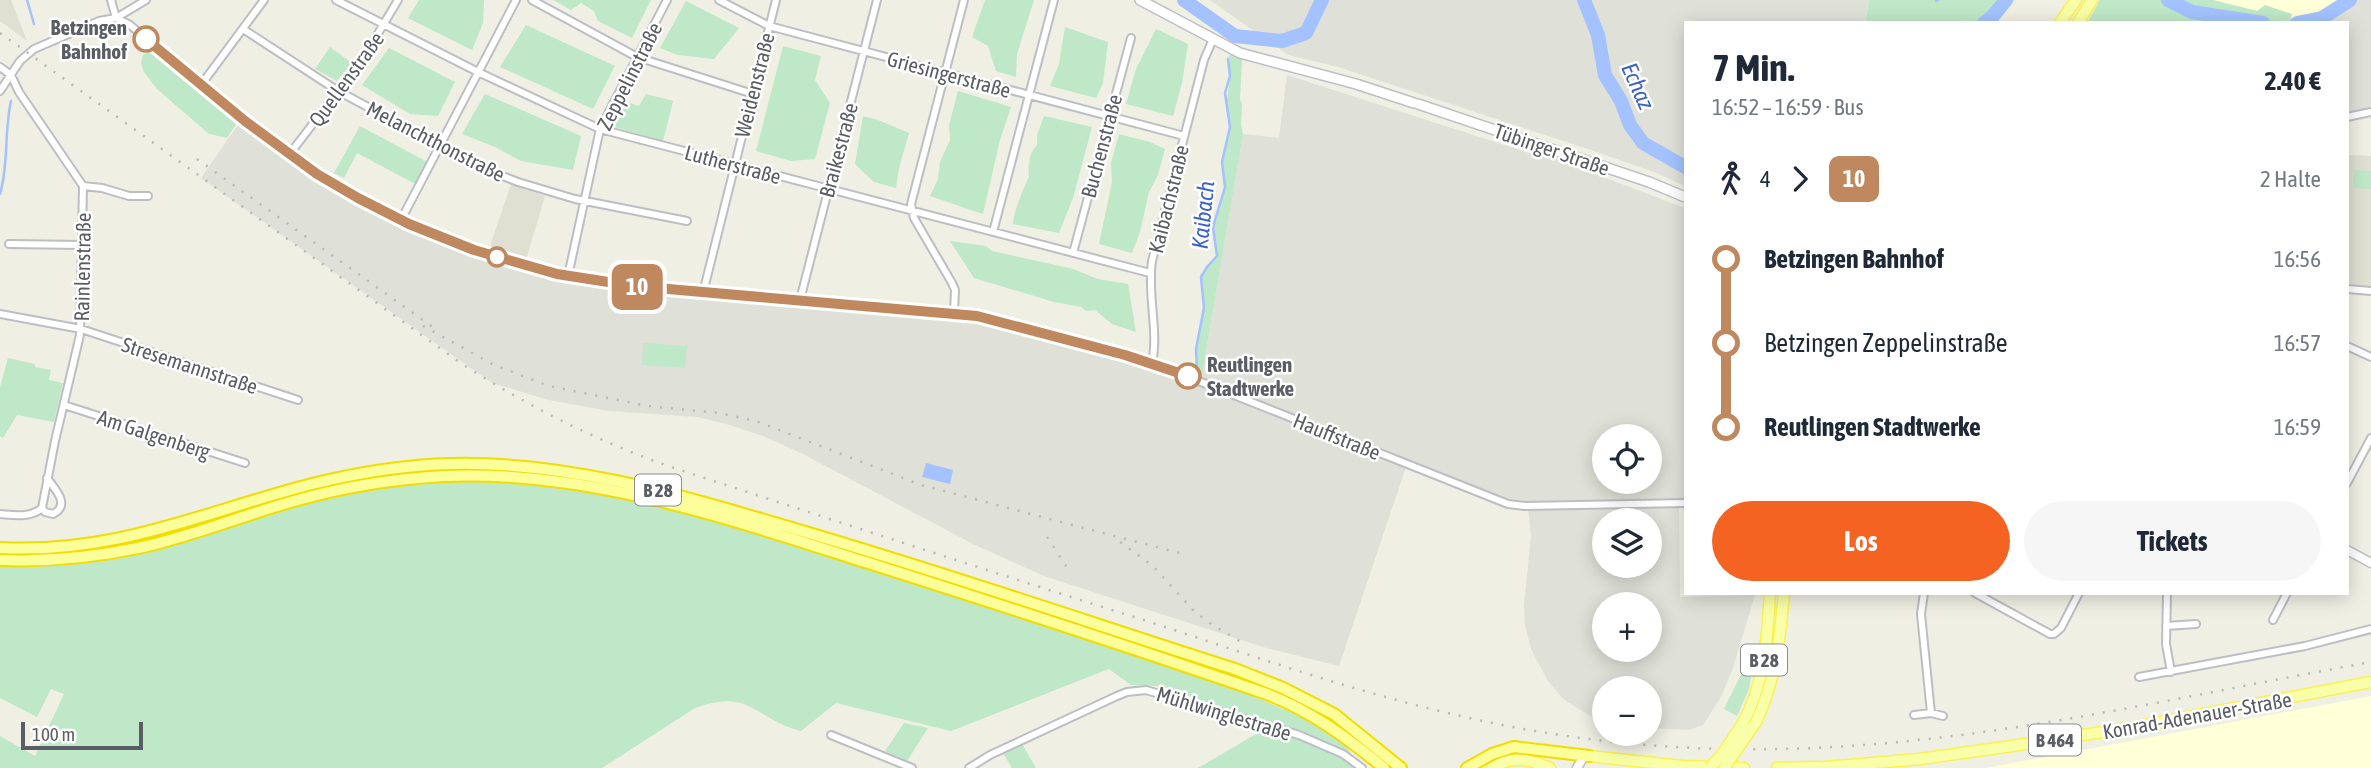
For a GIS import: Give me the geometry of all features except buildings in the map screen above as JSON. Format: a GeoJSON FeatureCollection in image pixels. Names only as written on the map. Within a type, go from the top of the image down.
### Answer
{"type":"FeatureCollection","features":[{"type":"Feature","properties":{"kind":"highway","name":"B 28"},"geometry":{"type":"LineString","coordinates":[[0,548],[52,548],[119,540],[183,524],[310,485],[389,469],[478,464],[534,467],[586,475],[689,498],[810,533],[1235,669],[1283,688],[1334,714],[1387,764]]}},
{"type":"Feature","properties":{"kind":"highway","name":"B 28"},"geometry":{"type":"LineString","coordinates":[[0,560],[55,560],[121,551],[186,535],[312,496],[398,480],[474,475],[586,486],[684,509],[842,555],[1264,693],[1320,719],[1387,764],[1401,768]]}},
{"type":"Feature","properties":{"kind":"highway"},"geometry":{"type":"LineString","coordinates":[[1467,768],[1492,754],[1514,747],[1586,756]]}},
{"type":"Feature","properties":{"kind":"highway"},"geometry":{"type":"LineString","coordinates":[[1387,764],[1412,768]]}},
{"type":"Feature","properties":{"kind":"main road","name":"Tübinger Straße"},"geometry":{"type":"LineString","coordinates":[[1140,0],[1255,58],[1346,81],[1416,103],[1649,182],[1684,197]]}},
{"type":"Feature","properties":{"kind":"main road"},"geometry":{"type":"LineString","coordinates":[[2061,21],[2076,0]]}},
{"type":"Feature","properties":{"kind":"main road"},"geometry":{"type":"LineString","coordinates":[[2079,21],[2092,0]]}},
{"type":"Feature","properties":{"kind":"main road","name":"B 28"},"geometry":{"type":"LineString","coordinates":[[1710,768],[1743,723],[1755,696],[1762,673],[1770,595]]}},
{"type":"Feature","properties":{"kind":"main road","name":"B 28"},"geometry":{"type":"LineString","coordinates":[[1724,768],[1756,722],[1767,696],[1775,667],[1784,595]]}},
{"type":"Feature","properties":{"kind":"main road","name":"Konrad-Adenauer-Straße"},"geometry":{"type":"LineString","coordinates":[[1816,768],[1920,759],[2136,727],[2371,682]]}},
{"type":"Feature","properties":{"kind":"main road"},"geometry":{"type":"LineString","coordinates":[[1586,756],[1682,766],[1744,768]]}},
{"type":"Feature","properties":{"kind":"main road"},"geometry":{"type":"LineString","coordinates":[[1492,768],[1512,758],[1536,762],[1550,768]]}},
{"type":"Feature","properties":{"kind":"main road","name":"B 464"},"geometry":{"type":"LineString","coordinates":[[1777,768],[1816,768]]}},
{"type":"Feature","properties":{"kind":"street"},"geometry":{"type":"LineString","coordinates":[[111,0],[117,18]]}},
{"type":"Feature","properties":{"kind":"street"},"geometry":{"type":"LineString","coordinates":[[0,91],[26,55],[42,44],[99,21],[117,18],[146,0]]}},
{"type":"Feature","properties":{"kind":"street"},"geometry":{"type":"LineString","coordinates":[[201,85],[264,0]]}},
{"type":"Feature","properties":{"kind":"street","name":"Lutherstraße"},"geometry":{"type":"LineString","coordinates":[[337,0],[478,72],[600,129],[1150,273]]}},
{"type":"Feature","properties":{"kind":"street","name":"Quellenstraße"},"geometry":{"type":"LineString","coordinates":[[289,155],[338,92],[385,24],[398,0]]}},
{"type":"Feature","properties":{"kind":"street"},"geometry":{"type":"LineString","coordinates":[[401,220],[516,0]]}},
{"type":"Feature","properties":{"kind":"street"},"geometry":{"type":"LineString","coordinates":[[531,0],[637,57],[752,94]]}},
{"type":"Feature","properties":{"kind":"street","name":"Zeppelinstraße"},"geometry":{"type":"LineString","coordinates":[[568,276],[600,129],[667,0]]}},
{"type":"Feature","properties":{"kind":"street","name":"Griesingerstraße"},"geometry":{"type":"LineString","coordinates":[[719,0],[769,26],[1184,136]]}},
{"type":"Feature","properties":{"kind":"street","name":"Weidenstraße"},"geometry":{"type":"LineString","coordinates":[[703,293],[776,0]]}},
{"type":"Feature","properties":{"kind":"street","name":"Braikestraße"},"geometry":{"type":"LineString","coordinates":[[800,300],[877,0]]}},
{"type":"Feature","properties":{"kind":"street"},"geometry":{"type":"LineString","coordinates":[[954,314],[955,294],[952,283],[911,211],[911,200],[964,0]]}},
{"type":"Feature","properties":{"kind":"street"},"geometry":{"type":"LineString","coordinates":[[993,232],[1054,0]]}},
{"type":"Feature","properties":{"kind":"street","name":"Hauffstraße"},"geometry":{"type":"LineString","coordinates":[[117,18],[130,25],[289,155],[344,191],[401,220],[474,250],[568,276],[634,286],[954,314],[999,321],[1152,363],[1508,504],[1684,503]]}},
{"type":"Feature","properties":{"kind":"street","name":"Melanchthonstraße"},"geometry":{"type":"LineString","coordinates":[[243,29],[338,92],[482,167],[518,182],[584,201],[687,221]]}},
{"type":"Feature","properties":{"kind":"street","name":"Buchenstraße"},"geometry":{"type":"LineString","coordinates":[[1073,253],[1131,38]]}},
{"type":"Feature","properties":{"kind":"street","name":"Kaibachstraße"},"geometry":{"type":"LineString","coordinates":[[1152,363],[1154,348],[1150,273],[1204,60],[1213,39]]}},
{"type":"Feature","properties":{"kind":"street"},"geometry":{"type":"LineString","coordinates":[[0,67],[11,75]]}},
{"type":"Feature","properties":{"kind":"street","name":"Rainlenstraße"},"geometry":{"type":"LineString","coordinates":[[11,75],[19,92],[83,186],[81,329],[42,508]]}},
{"type":"Feature","properties":{"kind":"street"},"geometry":{"type":"LineString","coordinates":[[2349,117],[2371,112]]}},
{"type":"Feature","properties":{"kind":"street"},"geometry":{"type":"LineString","coordinates":[[83,186],[129,196],[148,197]]}},
{"type":"Feature","properties":{"kind":"street"},"geometry":{"type":"LineString","coordinates":[[9,244],[82,245]]}},
{"type":"Feature","properties":{"kind":"street"},"geometry":{"type":"LineString","coordinates":[[2349,289],[2371,291]]}},
{"type":"Feature","properties":{"kind":"street","name":"Stresemannstraße"},"geometry":{"type":"LineString","coordinates":[[0,314],[81,329],[298,400]]}},
{"type":"Feature","properties":{"kind":"street"},"geometry":{"type":"LineString","coordinates":[[2349,347],[2371,357]]}},
{"type":"Feature","properties":{"kind":"street","name":"Am Galgenberg"},"geometry":{"type":"LineString","coordinates":[[64,404],[245,463]]}},
{"type":"Feature","properties":{"kind":"street"},"geometry":{"type":"LineString","coordinates":[[2349,479],[2371,439]]}},
{"type":"Feature","properties":{"kind":"street"},"geometry":{"type":"LineString","coordinates":[[0,514],[27,515],[42,508],[53,514],[61,510],[60,496],[47,478]]}},
{"type":"Feature","properties":{"kind":"street"},"geometry":{"type":"LineString","coordinates":[[2349,551],[2371,563]]}},
{"type":"Feature","properties":{"kind":"street"},"geometry":{"type":"LineString","coordinates":[[1924,595],[1921,614],[1931,713]]}},
{"type":"Feature","properties":{"kind":"street"},"geometry":{"type":"LineString","coordinates":[[1979,595],[2045,632],[2054,634],[2061,628],[2078,595]]}},
{"type":"Feature","properties":{"kind":"street"},"geometry":{"type":"LineString","coordinates":[[2167,595],[2166,649],[2171,672]]}},
{"type":"Feature","properties":{"kind":"street"},"geometry":{"type":"LineString","coordinates":[[2273,620],[2286,595]]}},
{"type":"Feature","properties":{"kind":"street"},"geometry":{"type":"LineString","coordinates":[[2166,626],[2196,624]]}},
{"type":"Feature","properties":{"kind":"street"},"geometry":{"type":"LineString","coordinates":[[2139,677],[2305,646],[2371,629]]}},
{"type":"Feature","properties":{"kind":"street","name":"Mühlwinglestraße"},"geometry":{"type":"LineString","coordinates":[[969,768],[990,755],[1117,696],[1146,690],[1299,735],[1343,754],[1362,768]]}},
{"type":"Feature","properties":{"kind":"street"},"geometry":{"type":"LineString","coordinates":[[1914,715],[1931,713],[1943,716]]}},
{"type":"Feature","properties":{"kind":"street"},"geometry":{"type":"LineString","coordinates":[[831,735],[912,768]]}},
{"type":"Feature","properties":{"kind":"street"},"geometry":{"type":"LineString","coordinates":[[1577,768],[1586,756]]}},
{"type":"Feature","properties":{"kind":"street"},"geometry":{"type":"LineString","coordinates":[[1586,756],[1590,768]]}},
{"type":"Feature","properties":{"kind":"shaded area"},"geometry":{"type":"Polygon","coordinates":[[[0,0],[11,0],[27,41],[0,21],[0,0]]]}},
{"type":"Feature","properties":{"kind":"shaded area"},"geometry":{"type":"Polygon","coordinates":[[[419,0],[484,0],[483,23],[472,50],[408,18],[419,0]]]}},
{"type":"Feature","properties":{"kind":"shaded area"},"geometry":{"type":"Polygon","coordinates":[[[553,0],[651,0],[632,38],[598,21],[594,11],[581,3],[571,10],[553,0]]]}},
{"type":"Feature","properties":{"kind":"shaded area"},"geometry":{"type":"Polygon","coordinates":[[[985,0],[1034,0],[1017,54],[1016,77],[996,71],[988,46],[972,37],[985,0]]]}},
{"type":"Feature","properties":{"kind":"shaded area"},"geometry":{"type":"Polygon","coordinates":[[[1210,0],[1869,0],[1864,21],[1684,21],[1684,186],[1582,147],[1338,67],[1288,55],[1210,0]]]}},
{"type":"Feature","properties":{"kind":"shaded area"},"geometry":{"type":"Polygon","coordinates":[[[1869,0],[2015,0],[1992,21],[1865,21],[1869,0]]]}},
{"type":"Feature","properties":{"kind":"shaded area"},"geometry":{"type":"Polygon","coordinates":[[[2100,0],[2213,0],[2257,11],[2265,5],[2292,14],[2290,21],[2088,21],[2100,0]]]}},
{"type":"Feature","properties":{"kind":"shaded area"},"geometry":{"type":"Polygon","coordinates":[[[2213,0],[2347,0],[2321,16],[2295,21],[2290,21],[2291,14],[2258,11],[2213,0]]]}},
{"type":"Feature","properties":{"kind":"shaded area"},"geometry":{"type":"Polygon","coordinates":[[[2353,0],[2371,0],[2371,112],[2349,117],[2349,21],[2312,21],[2322,19],[2353,0]]]}},
{"type":"Feature","properties":{"kind":"shaded area"},"geometry":{"type":"Polygon","coordinates":[[[686,1],[739,28],[714,59],[678,55],[660,48],[686,1]]]}},
{"type":"Feature","properties":{"kind":"shaded area"},"geometry":{"type":"Polygon","coordinates":[[[526,25],[615,66],[593,109],[500,67],[526,25]]]}},
{"type":"Feature","properties":{"kind":"shaded area"},"geometry":{"type":"Polygon","coordinates":[[[1065,27],[1108,42],[1103,83],[1096,98],[1050,86],[1059,64],[1065,27]]]}},
{"type":"Feature","properties":{"kind":"shaded area"},"geometry":{"type":"Polygon","coordinates":[[[1156,29],[1188,44],[1173,116],[1126,104],[1136,69],[1156,29]]]}},
{"type":"Feature","properties":{"kind":"shaded area"},"geometry":{"type":"Polygon","coordinates":[[[783,46],[821,56],[815,80],[830,103],[815,159],[791,161],[756,151],[783,46]]]}},
{"type":"Feature","properties":{"kind":"shaded area"},"geometry":{"type":"Polygon","coordinates":[[[330,47],[352,63],[337,81],[315,69],[330,47]]]}},
{"type":"Feature","properties":{"kind":"shaded area"},"geometry":{"type":"Polygon","coordinates":[[[389,48],[455,82],[438,116],[410,114],[362,85],[389,48]]]}},
{"type":"Feature","properties":{"kind":"shaded area"},"geometry":{"type":"Polygon","coordinates":[[[1232,49],[1242,60],[1240,100],[1243,134],[1201,381],[1196,379],[1196,349],[1204,308],[1201,277],[1217,256],[1213,227],[1225,188],[1222,162],[1230,127],[1226,108],[1230,76],[1228,59],[1232,49]]]}},
{"type":"Feature","properties":{"kind":"shaded area"},"geometry":{"type":"Polygon","coordinates":[[[149,52],[155,54],[237,123],[227,138],[209,134],[157,89],[144,72],[141,63],[143,55],[149,52]]]}},
{"type":"Feature","properties":{"kind":"shaded area"},"geometry":{"type":"Polygon","coordinates":[[[1287,75],[1535,155],[1549,153],[1561,161],[1684,208],[1684,503],[1679,504],[1680,597],[1755,595],[1733,668],[1721,697],[1703,725],[1689,730],[1662,729],[1662,676],[1592,676],[1592,717],[1563,699],[1548,681],[1531,649],[1525,625],[1524,605],[1531,536],[1528,506],[1514,505],[1407,464],[1339,666],[1263,647],[1044,576],[973,544],[801,453],[763,436],[697,417],[609,411],[549,400],[492,383],[201,178],[242,119],[331,183],[452,242],[577,278],[977,316],[1134,358],[1201,381],[1243,134],[1279,138],[1287,75]]]}},
{"type":"Feature","properties":{"kind":"shaded area"},"geometry":{"type":"Polygon","coordinates":[[[958,91],[1011,107],[1000,140],[983,214],[930,196],[950,140],[949,125],[958,91]]]}},
{"type":"Feature","properties":{"kind":"shaded area"},"geometry":{"type":"Polygon","coordinates":[[[485,94],[581,136],[573,170],[521,161],[462,134],[485,94]]]}},
{"type":"Feature","properties":{"kind":"shaded area"},"geometry":{"type":"Polygon","coordinates":[[[646,94],[673,101],[663,141],[611,126],[621,100],[639,106],[646,94]]]}},
{"type":"Feature","properties":{"kind":"shaded area"},"geometry":{"type":"Polygon","coordinates":[[[863,116],[909,133],[896,188],[874,182],[855,164],[863,116]]]}},
{"type":"Feature","properties":{"kind":"shaded area"},"geometry":{"type":"Polygon","coordinates":[[[1044,116],[1092,127],[1073,198],[1059,233],[1013,224],[1029,177],[1030,160],[1037,145],[1037,135],[1044,116]]]}},
{"type":"Feature","properties":{"kind":"shaded area"},"geometry":{"type":"Polygon","coordinates":[[[360,126],[431,164],[419,186],[357,153],[344,178],[334,173],[360,126]]]}},
{"type":"Feature","properties":{"kind":"shaded area"},"geometry":{"type":"Polygon","coordinates":[[[1119,134],[1165,149],[1158,175],[1149,192],[1132,253],[1099,244],[1112,182],[1111,163],[1119,134]]]}},
{"type":"Feature","properties":{"kind":"shaded area"},"geometry":{"type":"Polygon","coordinates":[[[2349,155],[2371,156],[2371,291],[2349,289],[2349,155]]]}},
{"type":"Feature","properties":{"kind":"shaded area"},"geometry":{"type":"Polygon","coordinates":[[[2354,170],[2371,171],[2371,189],[2353,188],[2354,170]]]}},
{"type":"Feature","properties":{"kind":"shaded area"},"geometry":{"type":"Polygon","coordinates":[[[511,184],[545,196],[526,260],[489,249],[511,184]]]}},
{"type":"Feature","properties":{"kind":"shaded area"},"geometry":{"type":"Polygon","coordinates":[[[950,241],[986,246],[992,251],[1073,269],[1098,279],[1128,284],[1136,332],[1112,324],[1095,310],[1086,311],[1081,307],[1054,302],[974,278],[950,241]]]}},
{"type":"Feature","properties":{"kind":"shaded area"},"geometry":{"type":"Polygon","coordinates":[[[643,343],[687,346],[685,368],[642,365],[643,343]]]}},
{"type":"Feature","properties":{"kind":"shaded area"},"geometry":{"type":"Polygon","coordinates":[[[8,358],[51,370],[49,380],[63,383],[54,422],[17,415],[3,438],[0,436],[0,387],[8,358]]]}},
{"type":"Feature","properties":{"kind":"shaded area"},"geometry":{"type":"Polygon","coordinates":[[[477,481],[554,487],[615,497],[683,513],[809,550],[1079,635],[1228,686],[1305,718],[1346,746],[1351,754],[1300,732],[1157,686],[1131,685],[1109,669],[951,731],[836,703],[801,731],[741,703],[714,703],[695,708],[602,768],[0,768],[0,736],[35,756],[64,694],[51,689],[37,717],[0,698],[0,567],[57,566],[122,557],[334,496],[422,482],[477,481]]]}},
{"type":"Feature","properties":{"kind":"shaded area"},"geometry":{"type":"Polygon","coordinates":[[[1756,649],[1749,689],[1737,716],[1724,709],[1753,650],[1756,649]]]}},
{"type":"Feature","properties":{"kind":"shaded area"},"geometry":{"type":"Polygon","coordinates":[[[2371,696],[2371,768],[1986,768],[2371,696]]]}},
{"type":"Feature","properties":{"kind":"shaded area"},"geometry":{"type":"Polygon","coordinates":[[[904,723],[928,728],[907,761],[885,751],[904,723]]]}},
{"type":"Feature","properties":{"kind":"shaded area"},"geometry":{"type":"Polygon","coordinates":[[[1270,726],[1326,747],[1360,768],[1198,768],[1270,726]]]}},
{"type":"Feature","properties":{"kind":"shaded area"},"geometry":{"type":"Polygon","coordinates":[[[1022,744],[1036,768],[1012,768],[1003,753],[1022,744]]]}},
{"type":"Feature","properties":{"kind":"water"},"geometry":{"type":"Polygon","coordinates":[[[926,463],[953,470],[950,484],[922,477],[926,463]]]}},
{"type":"Feature","properties":{"kind":"waterway"},"geometry":{"type":"LineString","coordinates":[[27,0],[34,24]]}},
{"type":"Feature","properties":{"kind":"waterway","name":"Echaz"},"geometry":{"type":"LineString","coordinates":[[1184,0],[1235,36],[1282,41],[1306,33],[1322,0]]}},
{"type":"Feature","properties":{"kind":"waterway","name":"Echaz"},"geometry":{"type":"LineString","coordinates":[[1584,0],[1598,35],[1605,75],[1621,101],[1630,125],[1643,143],[1684,166]]}},
{"type":"Feature","properties":{"kind":"waterway","name":"Echaz"},"geometry":{"type":"LineString","coordinates":[[1987,21],[2006,0]]}},
{"type":"Feature","properties":{"kind":"waterway","name":"Echaz"},"geometry":{"type":"LineString","coordinates":[[2168,0],[2192,12],[2250,21]]}},
{"type":"Feature","properties":{"kind":"waterway","name":"Echaz"},"geometry":{"type":"LineString","coordinates":[[2307,21],[2322,18],[2350,0]]}},
{"type":"Feature","properties":{"kind":"waterway","name":"Kaibach"},"geometry":{"type":"LineString","coordinates":[[1197,371],[1196,349],[1204,308],[1201,277],[1217,256],[1213,227],[1225,187],[1222,162],[1230,127],[1225,93],[1230,76],[1228,59]]}},
{"type":"Feature","properties":{"kind":"waterway"},"geometry":{"type":"LineString","coordinates":[[0,194],[5,171],[11,101]]}},
{"type":"Feature","properties":{"kind":"railway"},"geometry":{"type":"LineString","coordinates":[[0,33],[462,364],[565,422],[618,447],[674,468],[1300,671],[1414,705],[1491,723],[1611,742],[1733,749],[1848,746],[1998,730],[2073,718],[2371,662]]}},
{"type":"Feature","properties":{"kind":"railway"},"geometry":{"type":"LineString","coordinates":[[197,159],[434,328]]}},
{"type":"Feature","properties":{"kind":"railway"},"geometry":{"type":"LineString","coordinates":[[423,326],[494,365],[549,386],[648,406],[719,413],[756,421],[921,485],[1183,554]]}},
{"type":"Feature","properties":{"kind":"railway"},"geometry":{"type":"LineString","coordinates":[[1047,537],[1068,569]]}},
{"type":"Feature","properties":{"kind":"railway"},"geometry":{"type":"LineString","coordinates":[[1120,542],[1153,566],[1194,611],[1246,645]]}},
{"type":"Feature","properties":{"kind":"bus line","name":"10"},"geometry":{"type":"LineString","coordinates":[[146,39],[245,121],[317,174],[409,224],[514,263],[557,274],[634,286],[977,316],[1125,355],[1188,376]]}},
{"type":"Feature","properties":{"kind":"place","name":"Betzingen Bahnhof"},"geometry":{"type":"Point","coordinates":[146,39]}},
{"type":"Feature","properties":{"kind":"place","name":"Reutlingen Stadtwerke"},"geometry":{"type":"Point","coordinates":[1188,376]}}]}
